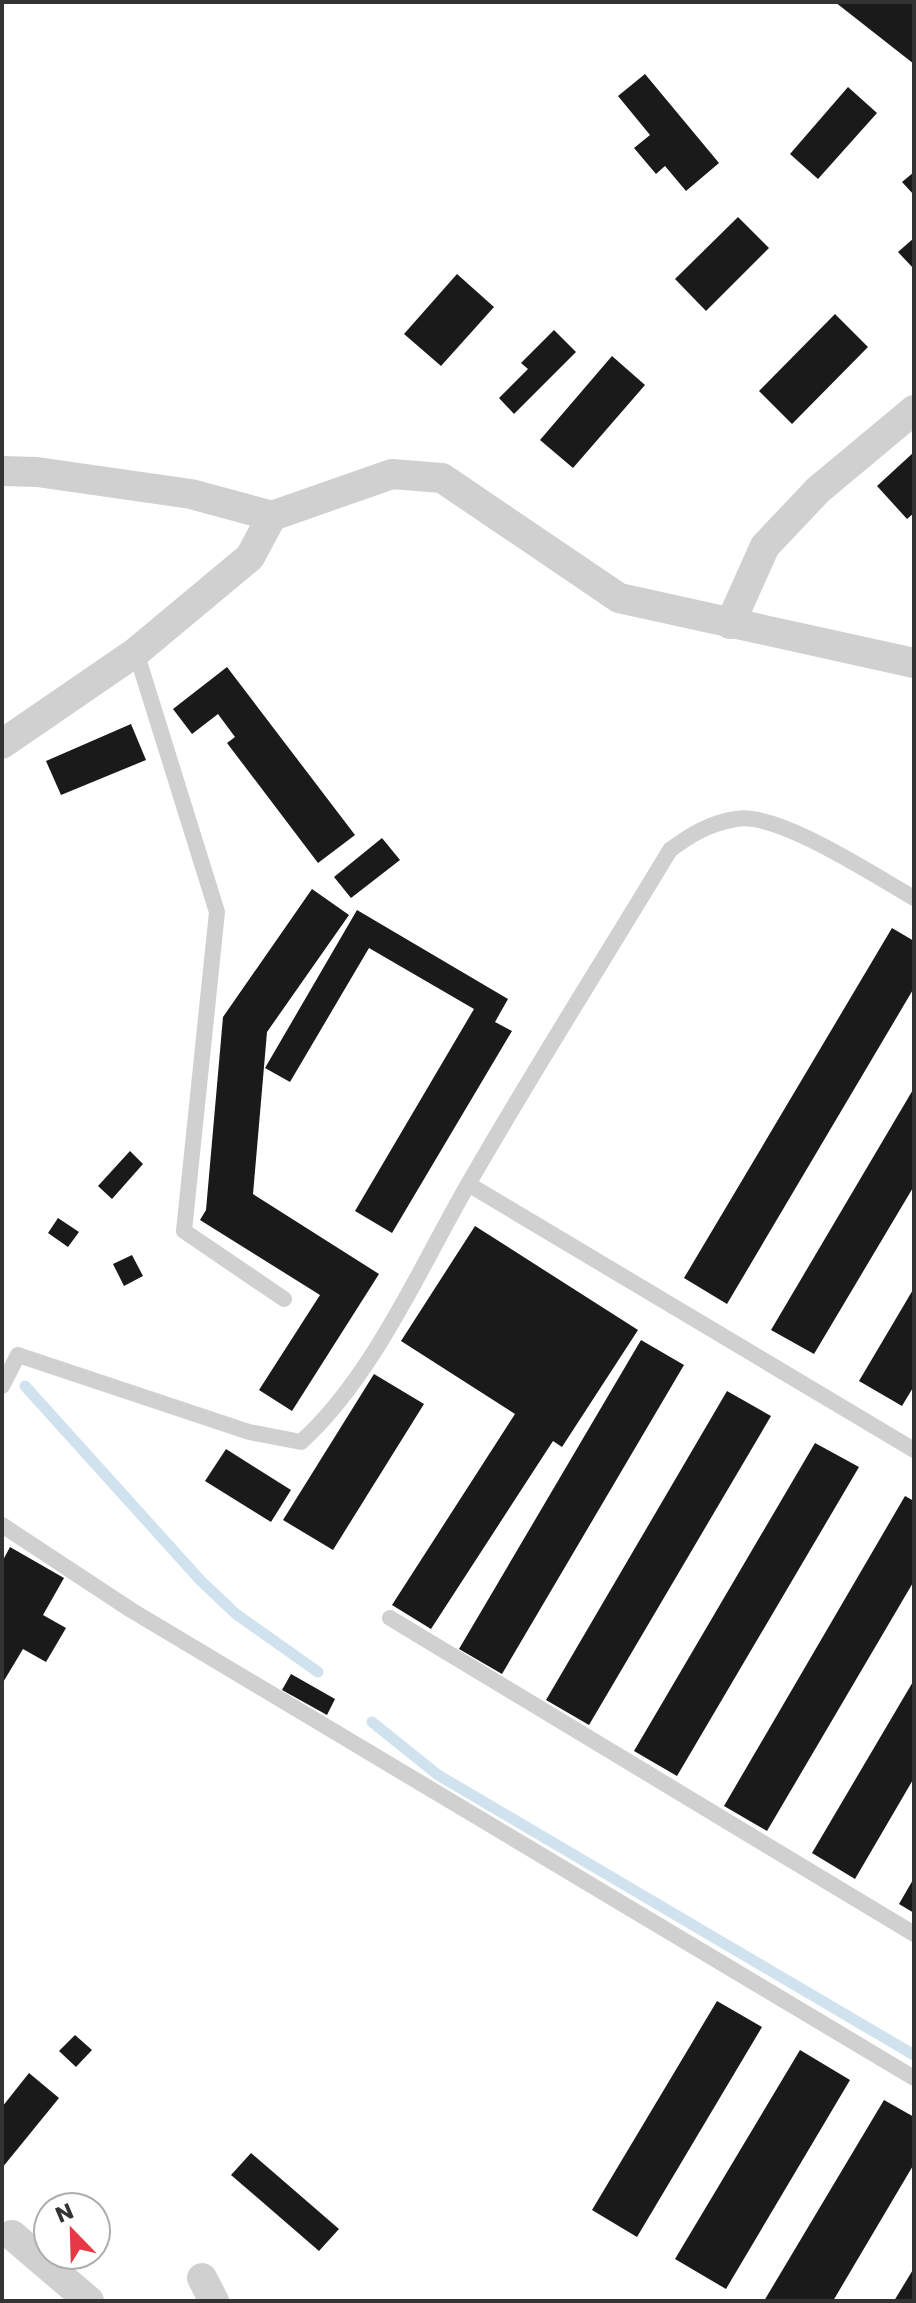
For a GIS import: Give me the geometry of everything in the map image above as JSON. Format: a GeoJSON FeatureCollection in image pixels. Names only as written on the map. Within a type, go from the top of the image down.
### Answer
{"type":"FeatureCollection","features":[{"type":"Feature","properties":{"kind":"street"},"geometry":{"type":"LineString","coordinates":[[730,624],[765,546],[818,490],[914,410]]}},
{"type":"Feature","properties":{"kind":"street"},"geometry":{"type":"LineString","coordinates":[[2,471],[37,472],[191,494],[272,516],[392,474],[442,478],[619,598],[914,663]]}},
{"type":"Feature","properties":{"kind":"street"},"geometry":{"type":"LineString","coordinates":[[2,744],[136,652],[250,557],[272,516]]}},
{"type":"Feature","properties":{"kind":"street"},"geometry":{"type":"LineString","coordinates":[[12,2235],[89,2301]]}},
{"type":"Feature","properties":{"kind":"lane"},"geometry":{"type":"LineString","coordinates":[[136,652],[217,912],[184,1231],[284,1299]]}},
{"type":"Feature","properties":{"kind":"lane"},"geometry":{"type":"LineString","coordinates":[[2,1386],[18,1355],[249,1432],[301,1442],[317,1427],[374,1350],[468,1184],[670,850],[697,830],[738,818],[783,826],[914,898]]}},
{"type":"Feature","properties":{"kind":"lane"},"geometry":{"type":"LineString","coordinates":[[468,1184],[914,1450]]}},
{"type":"Feature","properties":{"kind":"lane"},"geometry":{"type":"LineString","coordinates":[[2,1525],[131,1610],[914,2078]]}},
{"type":"Feature","properties":{"kind":"lane"},"geometry":{"type":"LineString","coordinates":[[390,1618],[914,1934]]}},
{"type":"Feature","properties":{"kind":"building"},"geometry":{"type":"Polygon","coordinates":[[[835,2],[914,2],[914,64],[835,2]]]}},
{"type":"Feature","properties":{"kind":"building"},"geometry":{"type":"Polygon","coordinates":[[[645,74],[719,163],[686,191],[665,166],[656,174],[634,148],[650,135],[618,96],[645,74]]]}},
{"type":"Feature","properties":{"kind":"building"},"geometry":{"type":"Polygon","coordinates":[[[848,87],[877,113],[818,179],[790,154],[848,87]]]}},
{"type":"Feature","properties":{"kind":"building"},"geometry":{"type":"Polygon","coordinates":[[[914,172],[914,195],[902,182],[914,172]]]}},
{"type":"Feature","properties":{"kind":"building"},"geometry":{"type":"Polygon","coordinates":[[[738,217],[769,248],[706,311],[675,279],[738,217]]]}},
{"type":"Feature","properties":{"kind":"building"},"geometry":{"type":"Polygon","coordinates":[[[914,238],[914,269],[898,252],[914,238]]]}},
{"type":"Feature","properties":{"kind":"building"},"geometry":{"type":"Polygon","coordinates":[[[457,274],[494,307],[441,366],[404,334],[457,274]]]}},
{"type":"Feature","properties":{"kind":"building"},"geometry":{"type":"Polygon","coordinates":[[[835,314],[868,347],[792,424],[759,391],[835,314]]]}},
{"type":"Feature","properties":{"kind":"building"},"geometry":{"type":"Polygon","coordinates":[[[554,330],[576,352],[514,414],[499,398],[528,369],[521,363],[554,330]]]}},
{"type":"Feature","properties":{"kind":"building"},"geometry":{"type":"Polygon","coordinates":[[[612,356],[645,385],[573,468],[540,440],[612,356]]]}},
{"type":"Feature","properties":{"kind":"building"},"geometry":{"type":"Polygon","coordinates":[[[914,452],[914,513],[907,519],[877,486],[914,452]]]}},
{"type":"Feature","properties":{"kind":"building"},"geometry":{"type":"Polygon","coordinates":[[[227,667],[355,835],[318,863],[227,743],[235,737],[218,714],[192,734],[173,709],[227,667]]]}},
{"type":"Feature","properties":{"kind":"building"},"geometry":{"type":"Polygon","coordinates":[[[131,724],[146,760],[61,795],[46,761],[131,724]]]}},
{"type":"Feature","properties":{"kind":"building"},"geometry":{"type":"Polygon","coordinates":[[[382,838],[400,860],[351,898],[334,877],[382,838]]]}},
{"type":"Feature","properties":{"kind":"building"},"geometry":{"type":"Polygon","coordinates":[[[312,889],[349,915],[267,1032],[253,1194],[379,1274],[292,1411],[259,1390],[320,1295],[200,1220],[206,1210],[223,1017],[312,889]]]}},
{"type":"Feature","properties":{"kind":"building"},"geometry":{"type":"Polygon","coordinates":[[[357,910],[508,999],[495,1022],[512,1031],[392,1233],[355,1211],[474,1009],[369,948],[290,1082],[265,1068],[357,910]]]}},
{"type":"Feature","properties":{"kind":"building"},"geometry":{"type":"Polygon","coordinates":[[[892,928],[914,941],[914,988],[727,1304],[684,1278],[892,928]]]}},
{"type":"Feature","properties":{"kind":"building"},"geometry":{"type":"Polygon","coordinates":[[[914,1088],[914,1186],[814,1354],[771,1330],[914,1088]]]}},
{"type":"Feature","properties":{"kind":"building"},"geometry":{"type":"Polygon","coordinates":[[[130,1151],[143,1164],[112,1199],[98,1186],[130,1151]]]}},
{"type":"Feature","properties":{"kind":"building"},"geometry":{"type":"Polygon","coordinates":[[[58,1218],[79,1232],[68,1247],[48,1233],[58,1218]]]}},
{"type":"Feature","properties":{"kind":"building"},"geometry":{"type":"Polygon","coordinates":[[[475,1226],[638,1330],[562,1447],[553,1441],[431,1629],[392,1605],[515,1414],[401,1341],[475,1226]]]}},
{"type":"Feature","properties":{"kind":"building"},"geometry":{"type":"Polygon","coordinates":[[[132,1255],[143,1276],[124,1286],[113,1264],[132,1255]]]}},
{"type":"Feature","properties":{"kind":"building"},"geometry":{"type":"Polygon","coordinates":[[[914,1288],[914,1386],[902,1406],[859,1381],[914,1288]]]}},
{"type":"Feature","properties":{"kind":"building"},"geometry":{"type":"Polygon","coordinates":[[[641,1340],[684,1365],[502,1674],[459,1649],[641,1340]]]}},
{"type":"Feature","properties":{"kind":"building"},"geometry":{"type":"Polygon","coordinates":[[[374,1374],[424,1404],[333,1550],[283,1520],[374,1374]]]}},
{"type":"Feature","properties":{"kind":"building"},"geometry":{"type":"Polygon","coordinates":[[[727,1391],[771,1416],[589,1725],[546,1700],[727,1391]]]}},
{"type":"Feature","properties":{"kind":"building"},"geometry":{"type":"Polygon","coordinates":[[[815,1443],[859,1467],[677,1776],[634,1751],[815,1443]]]}},
{"type":"Feature","properties":{"kind":"building"},"geometry":{"type":"Polygon","coordinates":[[[226,1449],[291,1490],[271,1522],[205,1481],[226,1449]]]}},
{"type":"Feature","properties":{"kind":"building"},"geometry":{"type":"Polygon","coordinates":[[[905,1496],[914,1501],[914,1581],[767,1831],[724,1806],[905,1496]]]}},
{"type":"Feature","properties":{"kind":"building"},"geometry":{"type":"Polygon","coordinates":[[[10,1547],[64,1578],[43,1615],[66,1628],[46,1662],[23,1649],[2,1684],[2,1562],[10,1547]]]}},
{"type":"Feature","properties":{"kind":"building"},"geometry":{"type":"Polygon","coordinates":[[[291,1674],[335,1699],[327,1715],[282,1690],[291,1674]]]}},
{"type":"Feature","properties":{"kind":"building"},"geometry":{"type":"Polygon","coordinates":[[[914,1680],[914,1778],[855,1879],[812,1853],[914,1680]]]}},
{"type":"Feature","properties":{"kind":"building"},"geometry":{"type":"Polygon","coordinates":[[[914,1878],[914,1913],[899,1904],[914,1878]]]}},
{"type":"Feature","properties":{"kind":"building"},"geometry":{"type":"Polygon","coordinates":[[[717,2001],[762,2027],[637,2237],[592,2210],[717,2001]]]}},
{"type":"Feature","properties":{"kind":"building"},"geometry":{"type":"Polygon","coordinates":[[[75,2035],[92,2050],[76,2067],[59,2051],[75,2035]]]}},
{"type":"Feature","properties":{"kind":"building"},"geometry":{"type":"Polygon","coordinates":[[[800,2050],[850,2080],[726,2289],[675,2259],[800,2050]]]}},
{"type":"Feature","properties":{"kind":"building"},"geometry":{"type":"Polygon","coordinates":[[[29,2073],[59,2098],[2,2168],[2,2107],[29,2073]]]}},
{"type":"Feature","properties":{"kind":"building"},"geometry":{"type":"Polygon","coordinates":[[[884,2100],[914,2117],[914,2164],[833,2301],[764,2301],[884,2100]]]}},
{"type":"Feature","properties":{"kind":"building"},"geometry":{"type":"Polygon","coordinates":[[[251,2153],[339,2229],[319,2251],[231,2175],[251,2153]]]}},
{"type":"Feature","properties":{"kind":"building"},"geometry":{"type":"Polygon","coordinates":[[[914,2268],[914,2301],[894,2301],[914,2268]]]}},
{"type":"Feature","properties":{"kind":"waterway"},"geometry":{"type":"LineString","coordinates":[[25,1386],[201,1581],[236,1614],[318,1672]]}},
{"type":"Feature","properties":{"kind":"waterway"},"geometry":{"type":"LineString","coordinates":[[372,1722],[438,1775],[914,2055]]}}]}
